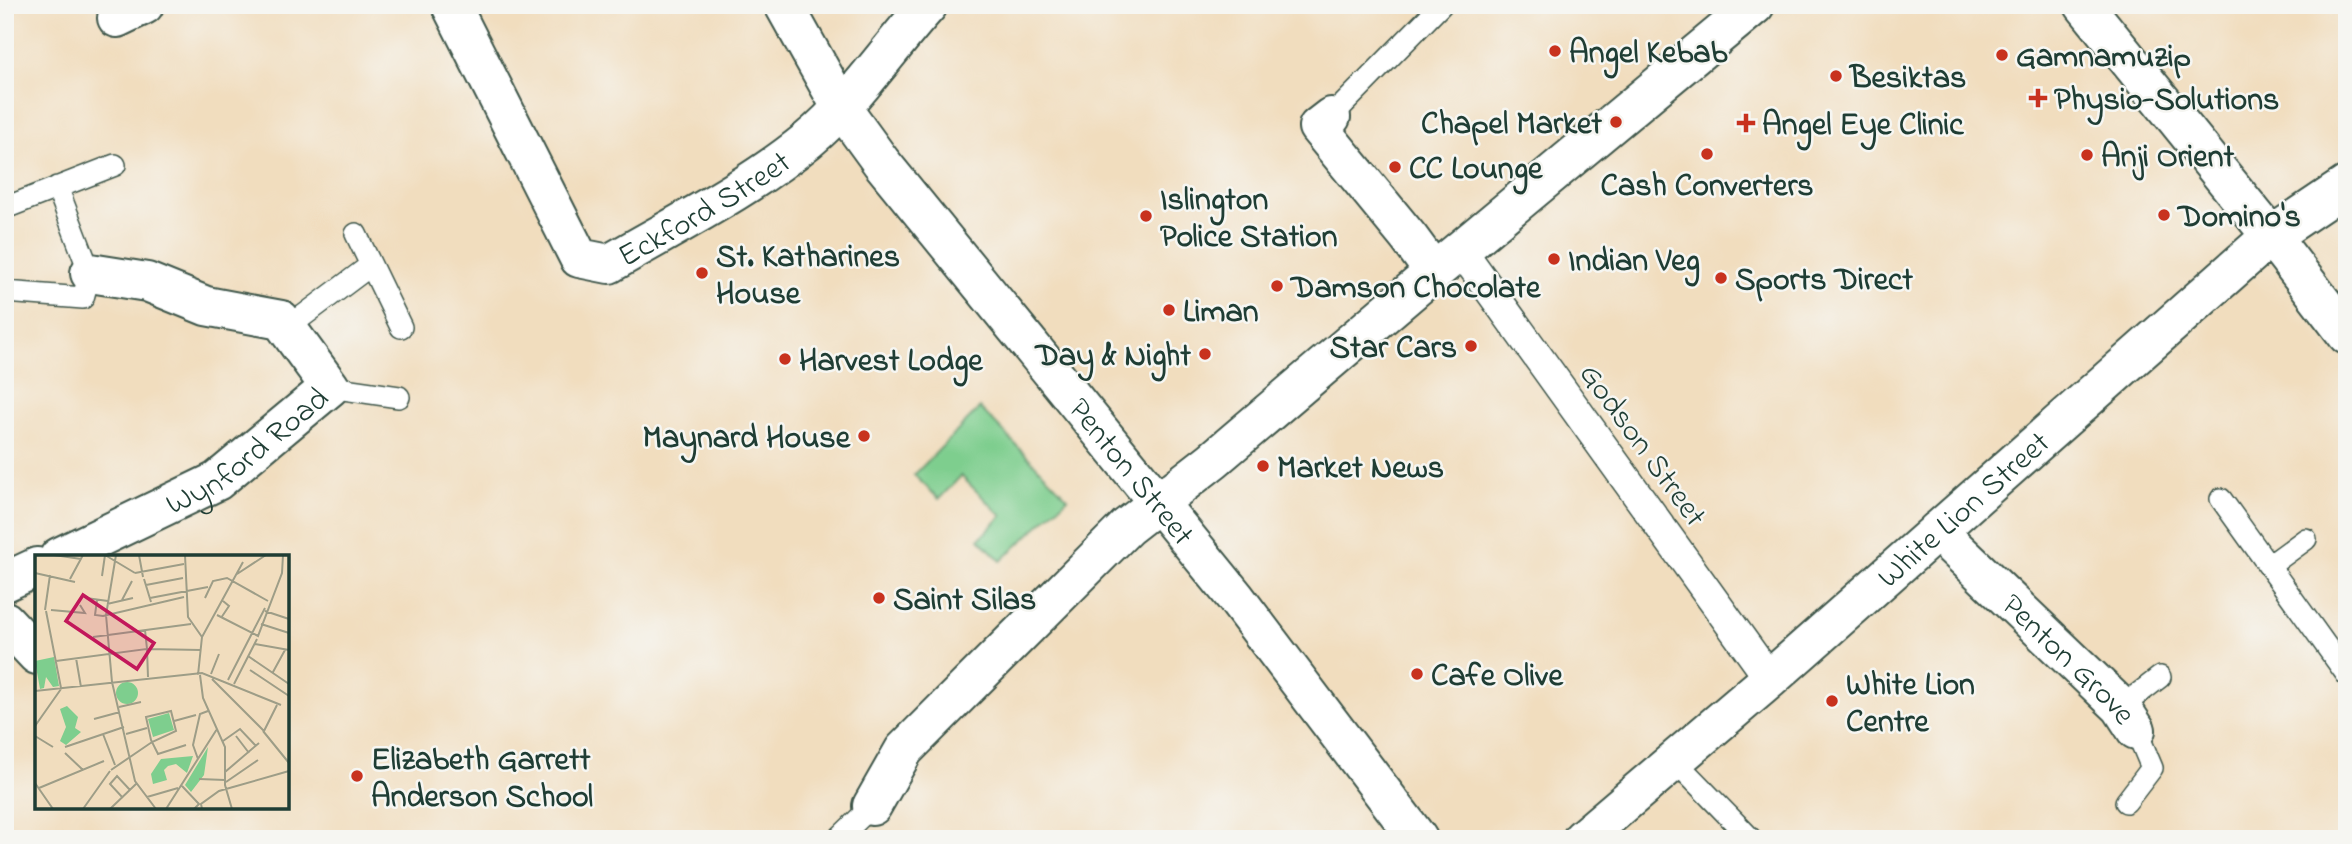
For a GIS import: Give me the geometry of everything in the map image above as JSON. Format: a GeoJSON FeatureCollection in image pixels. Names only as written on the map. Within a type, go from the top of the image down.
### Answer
{"type":"FeatureCollection","features":[{"type":"Feature","properties":{"kind":"main road","name":"Eckford Street"},"geometry":{"type":"LineString","coordinates":[[452,5],[579,258],[609,264],[766,171],[809,139],[841,107]]}},
{"type":"Feature","properties":{"kind":"main road","name":"Penton Street"},"geometry":{"type":"LineString","coordinates":[[784,5],[841,107],[881,162],[1235,597],[1418,839]]}},
{"type":"Feature","properties":{"kind":"main road"},"geometry":{"type":"LineString","coordinates":[[841,107],[928,5]]}},
{"type":"Feature","properties":{"kind":"main road"},"geometry":{"type":"LineString","coordinates":[[872,806],[904,750],[1093,559],[1755,5]]}},
{"type":"Feature","properties":{"kind":"main road"},"geometry":{"type":"LineString","coordinates":[[2084,5],[2271,236],[2347,335]]}},
{"type":"Feature","properties":{"kind":"main road"},"geometry":{"type":"LineString","coordinates":[[1331,117],[1318,127],[1409,238],[1448,261]]}},
{"type":"Feature","properties":{"kind":"main road","name":"White Lion Street"},"geometry":{"type":"LineString","coordinates":[[1582,839],[1770,679],[2271,236],[2347,185]]}},
{"type":"Feature","properties":{"kind":"main road"},"geometry":{"type":"LineString","coordinates":[[90,273],[148,282],[206,306],[281,320],[287,328]]}},
{"type":"Feature","properties":{"kind":"main road","name":"Wynford Road"},"geometry":{"type":"LineString","coordinates":[[63,555],[217,481],[330,387],[287,328]]}},
{"type":"Feature","properties":{"kind":"main road","name":"Penton Grove"},"geometry":{"type":"LineString","coordinates":[[1937,531],[2129,718]]}},
{"type":"Feature","properties":{"kind":"main road"},"geometry":{"type":"LineString","coordinates":[[5,582],[35,568]]}},
{"type":"Feature","properties":{"kind":"main road"},"geometry":{"type":"LineString","coordinates":[[5,621],[35,653]]}},
{"type":"Feature","properties":{"kind":"street","name":"Godson Street"},"geometry":{"type":"LineString","coordinates":[[1448,261],[1770,679]]}},
{"type":"Feature","properties":{"kind":"lane"},"geometry":{"type":"LineString","coordinates":[[1331,117],[1441,5]]}},
{"type":"Feature","properties":{"kind":"lane"},"geometry":{"type":"LineString","coordinates":[[5,208],[116,165]]}},
{"type":"Feature","properties":{"kind":"lane"},"geometry":{"type":"LineString","coordinates":[[5,292],[83,298],[90,273],[57,187]]}},
{"type":"Feature","properties":{"kind":"lane"},"geometry":{"type":"LineString","coordinates":[[356,234],[401,327]]}},
{"type":"Feature","properties":{"kind":"lane"},"geometry":{"type":"LineString","coordinates":[[287,328],[371,265]]}},
{"type":"Feature","properties":{"kind":"lane"},"geometry":{"type":"LineString","coordinates":[[330,387],[399,397]]}},
{"type":"Feature","properties":{"kind":"lane"},"geometry":{"type":"LineString","coordinates":[[2221,499],[2347,675]]}},
{"type":"Feature","properties":{"kind":"lane"},"geometry":{"type":"LineString","coordinates":[[2269,566],[2305,539]]}},
{"type":"Feature","properties":{"kind":"lane"},"geometry":{"type":"LineString","coordinates":[[2129,718],[2160,677]]}},
{"type":"Feature","properties":{"kind":"lane","name":"Penton Grove"},"geometry":{"type":"LineString","coordinates":[[2126,802],[2152,768],[2129,718]]}},
{"type":"Feature","properties":{"kind":"lane"},"geometry":{"type":"LineString","coordinates":[[1674,760],[1751,839]]}},
{"type":"Feature","properties":{"kind":"lane"},"geometry":{"type":"LineString","coordinates":[[838,839],[872,806]]}},
{"type":"Feature","properties":{"kind":"green space"},"geometry":{"type":"Polygon","coordinates":[[[980,408],[1068,498],[1001,561],[979,539],[1002,516],[961,476],[939,499],[914,475],[980,408]]]}},
{"type":"Feature","properties":{"kind":"place","name":"Angel Kebab"},"geometry":{"type":"Point","coordinates":[1555,51]}},
{"type":"Feature","properties":{"kind":"place","name":"Gamnamuzip"},"geometry":{"type":"Point","coordinates":[2002,55]}},
{"type":"Feature","properties":{"kind":"place","name":"Besiktas"},"geometry":{"type":"Point","coordinates":[1836,76]}},
{"type":"Feature","properties":{"kind":"place","name":"Physio-Solutions"},"geometry":{"type":"Point","coordinates":[2038,98]}},
{"type":"Feature","properties":{"kind":"place","name":"Chapel Market"},"geometry":{"type":"Point","coordinates":[1616,122]}},
{"type":"Feature","properties":{"kind":"place","name":"Angel Eye Clinic"},"geometry":{"type":"Point","coordinates":[1746,123]}},
{"type":"Feature","properties":{"kind":"place","name":"Cash Converters"},"geometry":{"type":"Point","coordinates":[1707,154]}},
{"type":"Feature","properties":{"kind":"place","name":"Anji Orient"},"geometry":{"type":"Point","coordinates":[2087,155]}},
{"type":"Feature","properties":{"kind":"place","name":"CC Lounge"},"geometry":{"type":"Point","coordinates":[1395,167]}},
{"type":"Feature","properties":{"kind":"place","name":"Domino's"},"geometry":{"type":"Point","coordinates":[2164,215]}},
{"type":"Feature","properties":{"kind":"place","name":"Islington Police Station"},"geometry":{"type":"Point","coordinates":[1146,216]}},
{"type":"Feature","properties":{"kind":"place","name":"Indian Veg"},"geometry":{"type":"Point","coordinates":[1554,259]}},
{"type":"Feature","properties":{"kind":"place","name":"St. Katharines House"},"geometry":{"type":"Point","coordinates":[702,273]}},
{"type":"Feature","properties":{"kind":"place","name":"Sports Direct"},"geometry":{"type":"Point","coordinates":[1721,278]}},
{"type":"Feature","properties":{"kind":"place","name":"Damson Chocolate"},"geometry":{"type":"Point","coordinates":[1277,286]}},
{"type":"Feature","properties":{"kind":"place","name":"Liman"},"geometry":{"type":"Point","coordinates":[1169,310]}},
{"type":"Feature","properties":{"kind":"place","name":"Star Cars"},"geometry":{"type":"Point","coordinates":[1471,346]}},
{"type":"Feature","properties":{"kind":"place","name":"Day & Night"},"geometry":{"type":"Point","coordinates":[1205,354]}},
{"type":"Feature","properties":{"kind":"place","name":"Harvest Lodge"},"geometry":{"type":"Point","coordinates":[785,359]}},
{"type":"Feature","properties":{"kind":"place","name":"Maynard House"},"geometry":{"type":"Point","coordinates":[864,436]}},
{"type":"Feature","properties":{"kind":"place","name":"Market News"},"geometry":{"type":"Point","coordinates":[1263,466]}},
{"type":"Feature","properties":{"kind":"place","name":"Saint Silas"},"geometry":{"type":"Point","coordinates":[879,598]}},
{"type":"Feature","properties":{"kind":"place","name":"Cafe Olive"},"geometry":{"type":"Point","coordinates":[1417,674]}},
{"type":"Feature","properties":{"kind":"place","name":"White Lion Centre"},"geometry":{"type":"Point","coordinates":[1832,701]}},
{"type":"Feature","properties":{"kind":"place","name":"Elizabeth Garrett Anderson School"},"geometry":{"type":"Point","coordinates":[357,776]}}]}
